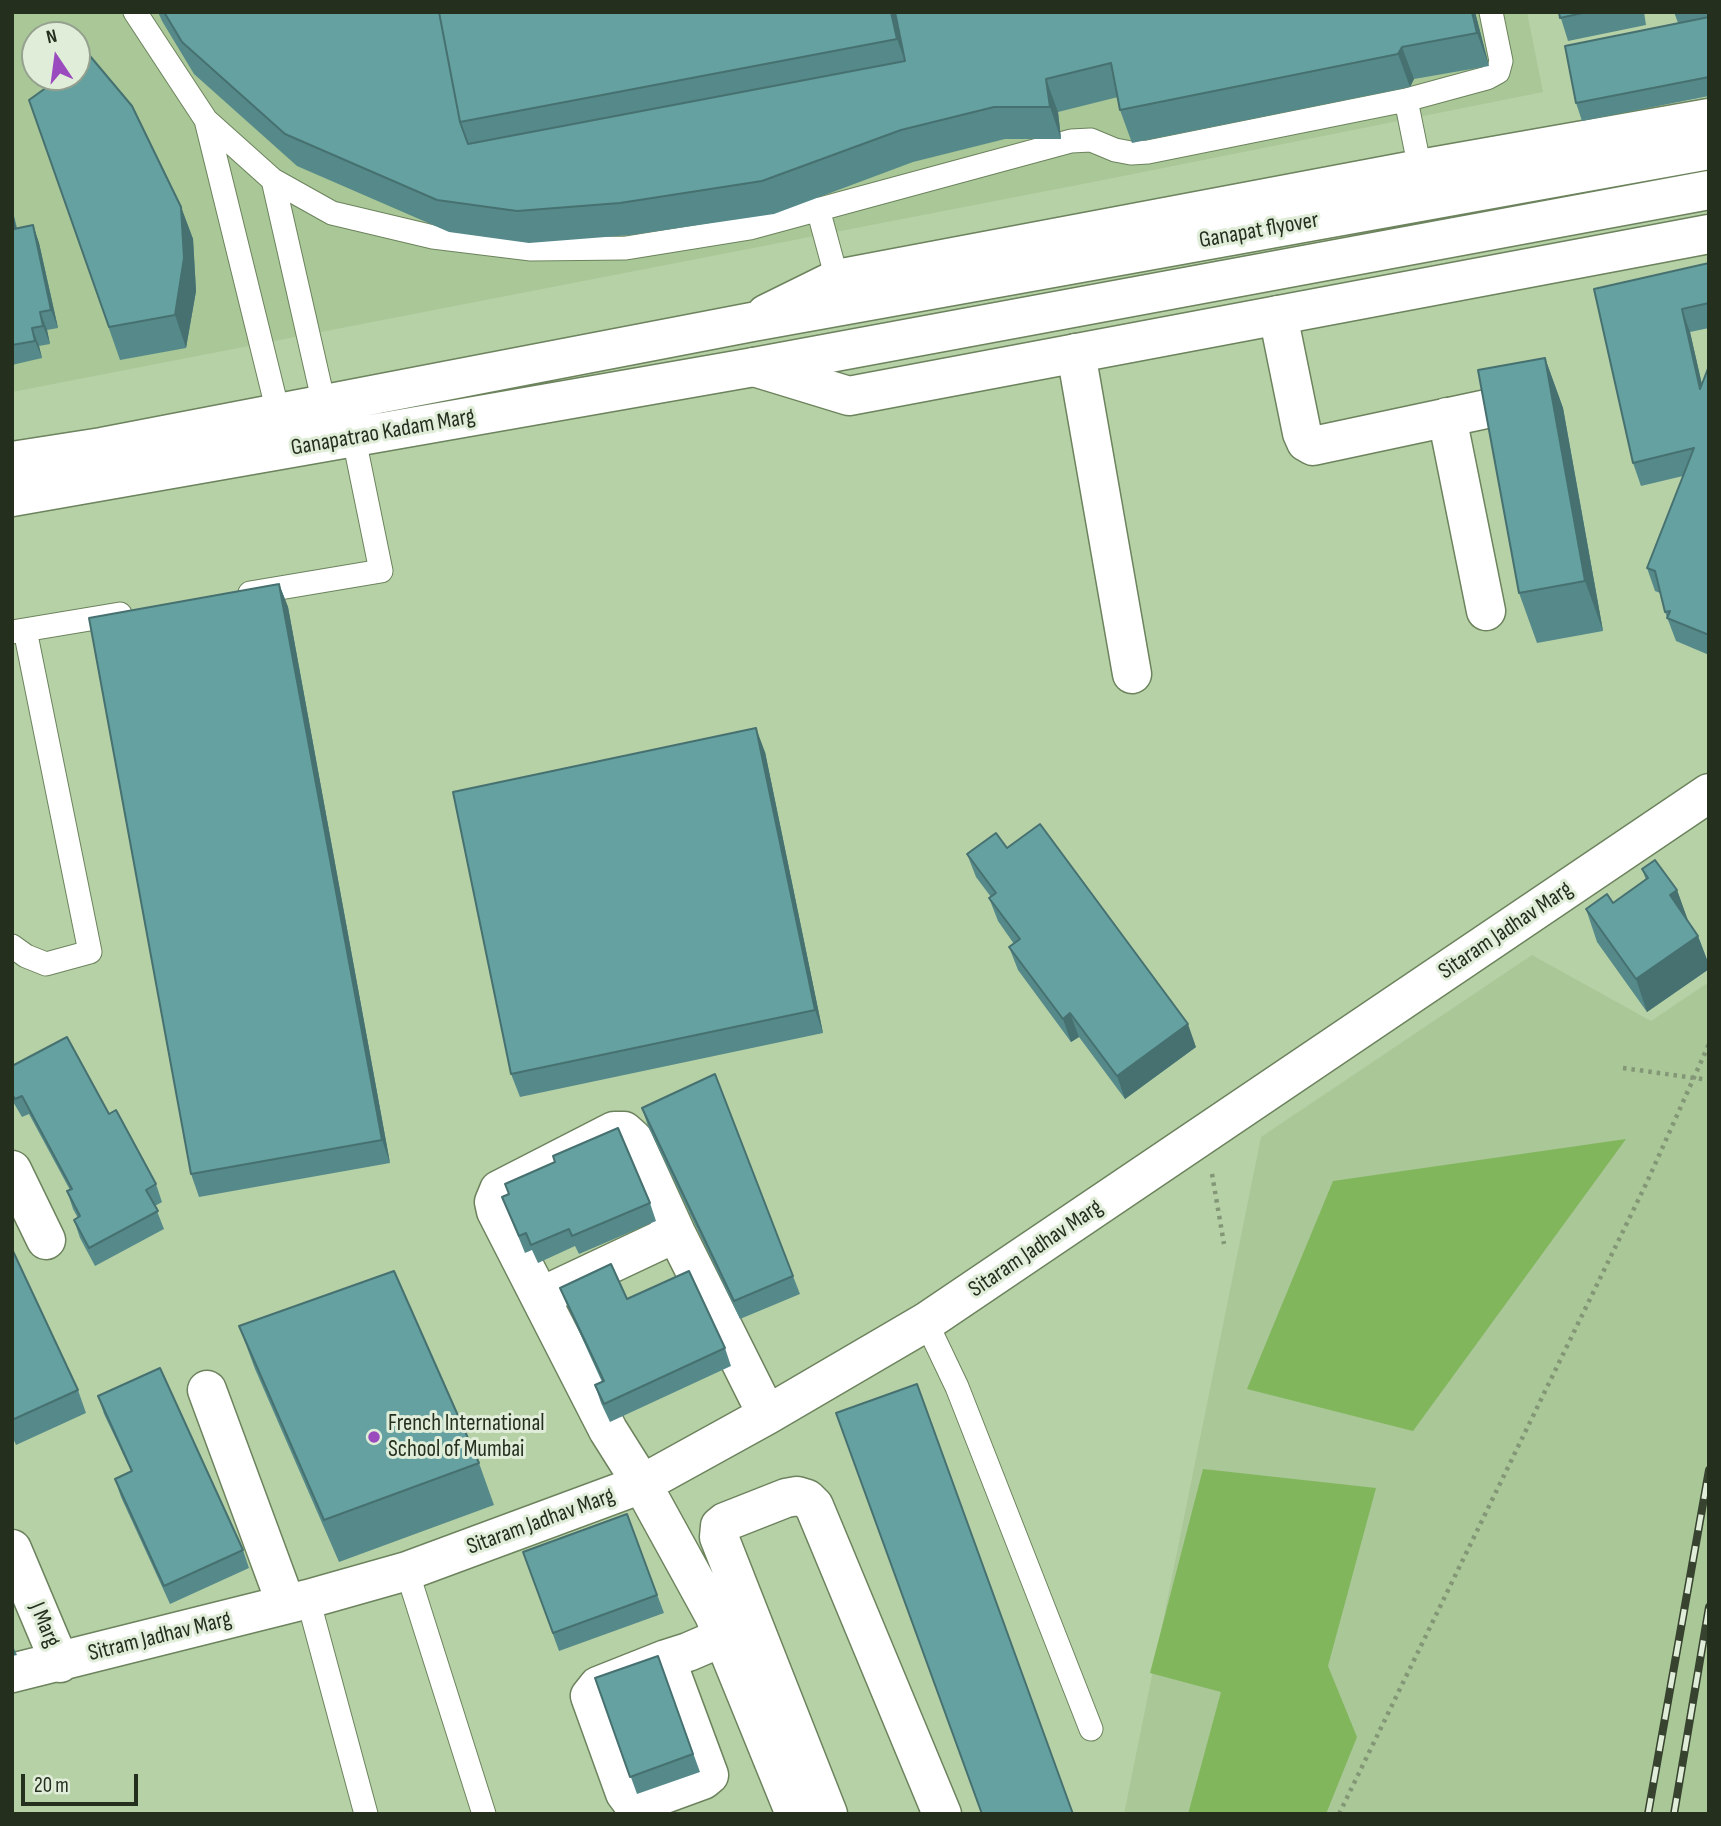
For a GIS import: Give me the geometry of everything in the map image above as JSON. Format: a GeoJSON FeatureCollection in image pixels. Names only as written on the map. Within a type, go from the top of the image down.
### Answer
{"type":"FeatureCollection","features":[{"type":"Feature","properties":{"kind":"street"},"geometry":{"type":"LineString","coordinates":[[752,321],[837,279],[1420,169],[1709,118]]}},
{"type":"Feature","properties":{"kind":"street","name":"Ganapat flyover"},"geometry":{"type":"LineString","coordinates":[[752,321],[810,313],[1709,150]]}},
{"type":"Feature","properties":{"kind":"street","name":"Ganapat flyover"},"geometry":{"type":"LineString","coordinates":[[754,367],[1709,190]]}},
{"type":"Feature","properties":{"kind":"street"},"geometry":{"type":"LineString","coordinates":[[754,367],[849,396],[1709,234]]}},
{"type":"Feature","properties":{"kind":"street"},"geometry":{"type":"LineString","coordinates":[[1278,315],[1302,433],[1306,442],[1313,446],[1524,401]]}},
{"type":"Feature","properties":{"kind":"street","name":"Ganapatrao Kadam Marg"},"geometry":{"type":"LineString","coordinates":[[12,497],[105,464],[278,412],[752,321]]}},
{"type":"Feature","properties":{"kind":"street"},"geometry":{"type":"LineString","coordinates":[[703,331],[712,373]]}},
{"type":"Feature","properties":{"kind":"street"},"geometry":{"type":"LineString","coordinates":[[1076,353],[1132,674]]}},
{"type":"Feature","properties":{"kind":"street","name":"Ganapatrao Kadam Marg"},"geometry":{"type":"LineString","coordinates":[[12,461],[105,464],[355,439],[754,367]]}},
{"type":"Feature","properties":{"kind":"street"},"geometry":{"type":"LineString","coordinates":[[1447,417],[1486,611]]}},
{"type":"Feature","properties":{"kind":"street","name":"Sitaram Jadhav Marg"},"geometry":{"type":"LineString","coordinates":[[297,1602],[407,1571],[642,1484],[767,1415],[926,1322],[1709,793]]}},
{"type":"Feature","properties":{"kind":"street"},"geometry":{"type":"LineString","coordinates":[[767,1415],[676,1233],[633,1139],[624,1131],[614,1131],[499,1190],[495,1196],[496,1211],[608,1430],[727,1618],[828,1814]]}},
{"type":"Feature","properties":{"kind":"street"},"geometry":{"type":"LineString","coordinates":[[12,1170],[46,1240]]}},
{"type":"Feature","properties":{"kind":"street"},"geometry":{"type":"LineString","coordinates":[[540,1297],[676,1233]]}},
{"type":"Feature","properties":{"kind":"street"},"geometry":{"type":"LineString","coordinates":[[207,1390],[297,1602]]}},
{"type":"Feature","properties":{"kind":"street"},"geometry":{"type":"LineString","coordinates":[[795,1814],[727,1618],[719,1537],[720,1526],[725,1522],[797,1496],[807,1499],[814,1506],[942,1814]]}},
{"type":"Feature","properties":{"kind":"street","name":"J Marg"},"geometry":{"type":"LineString","coordinates":[[12,1549],[60,1663]]}},
{"type":"Feature","properties":{"kind":"street","name":"Sitram Jadhav Marg"},"geometry":{"type":"LineString","coordinates":[[12,1673],[297,1602]]}},
{"type":"Feature","properties":{"kind":"street"},"geometry":{"type":"LineString","coordinates":[[666,1659],[727,1618]]}},
{"type":"Feature","properties":{"kind":"lane"},"geometry":{"type":"LineString","coordinates":[[135,12],[206,120],[273,180],[332,213],[433,237],[531,249],[626,248],[750,228],[1071,141],[1091,140],[1115,150],[1148,152],[1406,100],[1487,78],[1498,72],[1501,61],[1491,12]]}},
{"type":"Feature","properties":{"kind":"lane"},"geometry":{"type":"LineString","coordinates":[[1406,100],[1420,169]]}},
{"type":"Feature","properties":{"kind":"lane"},"geometry":{"type":"LineString","coordinates":[[206,120],[278,412]]}},
{"type":"Feature","properties":{"kind":"lane"},"geometry":{"type":"LineString","coordinates":[[273,180],[324,404]]}},
{"type":"Feature","properties":{"kind":"lane"},"geometry":{"type":"LineString","coordinates":[[818,209],[837,279]]}},
{"type":"Feature","properties":{"kind":"lane"},"geometry":{"type":"LineString","coordinates":[[230,596],[381,571],[355,439]]}},
{"type":"Feature","properties":{"kind":"lane"},"geometry":{"type":"LineString","coordinates":[[12,946],[26,956],[46,964],[90,952],[19,631],[148,610]]}},
{"type":"Feature","properties":{"kind":"lane"},"geometry":{"type":"LineString","coordinates":[[926,1322],[957,1387],[1091,1729]]}},
{"type":"Feature","properties":{"kind":"lane"},"geometry":{"type":"LineString","coordinates":[[407,1571],[484,1814]]}},
{"type":"Feature","properties":{"kind":"lane"},"geometry":{"type":"LineString","coordinates":[[297,1602],[366,1814]]}},
{"type":"Feature","properties":{"kind":"path"},"geometry":{"type":"LineString","coordinates":[[1339,1814],[1647,1182],[1709,1044]]}},
{"type":"Feature","properties":{"kind":"path"},"geometry":{"type":"LineString","coordinates":[[1623,1068],[1709,1080]]}},
{"type":"Feature","properties":{"kind":"path"},"geometry":{"type":"LineString","coordinates":[[1205,1135],[1224,1244]]}},
{"type":"Feature","properties":{"kind":"shaded area"},"geometry":{"type":"Polygon","coordinates":[[[12,12],[1527,12],[1543,92],[12,392],[12,12]]]}},
{"type":"Feature","properties":{"kind":"shaded area"},"geometry":{"type":"Polygon","coordinates":[[[1532,955],[1651,1021],[1709,982],[1709,1814],[1124,1814],[1261,1137],[1532,955]]]}},
{"type":"Feature","properties":{"kind":"green space"},"geometry":{"type":"Polygon","coordinates":[[[1626,1139],[1413,1431],[1247,1389],[1333,1181],[1626,1139]]]}},
{"type":"Feature","properties":{"kind":"green space"},"geometry":{"type":"Polygon","coordinates":[[[1203,1469],[1376,1488],[1328,1666],[1357,1737],[1326,1814],[1188,1814],[1221,1692],[1150,1673],[1203,1469]]]}},
{"type":"Feature","properties":{"kind":"building"},"geometry":{"type":"Polygon","coordinates":[[[164,12],[439,12],[460,122],[468,144],[905,61],[895,12],[1472,12],[1477,33],[1402,47],[1398,54],[1120,110],[1111,63],[1046,79],[1050,107],[994,107],[901,130],[762,181],[620,203],[517,211],[437,200],[285,134],[182,42],[164,12]]]}},
{"type":"Feature","properties":{"kind":"building"},"geometry":{"type":"Polygon","coordinates":[[[439,12],[891,12],[897,39],[460,122],[439,12]]]}},
{"type":"Feature","properties":{"kind":"building"},"geometry":{"type":"Polygon","coordinates":[[[1559,12],[1587,12],[1560,18],[1559,12]]]}},
{"type":"Feature","properties":{"kind":"building"},"geometry":{"type":"Polygon","coordinates":[[[1709,17],[1709,77],[1576,103],[1565,46],[1709,17]]]}},
{"type":"Feature","properties":{"kind":"building"},"geometry":{"type":"Polygon","coordinates":[[[91,57],[132,106],[181,207],[184,258],[175,315],[109,327],[29,100],[42,91],[91,91],[91,57]]]}},
{"type":"Feature","properties":{"kind":"building"},"geometry":{"type":"Polygon","coordinates":[[[12,221],[14,229],[33,225],[51,310],[40,312],[43,326],[32,328],[35,341],[12,345],[12,221]]]}},
{"type":"Feature","properties":{"kind":"building"},"geometry":{"type":"Polygon","coordinates":[[[1709,263],[1709,303],[1682,309],[1700,389],[1709,366],[1709,635],[1667,618],[1670,611],[1665,612],[1655,571],[1647,568],[1694,448],[1633,463],[1594,289],[1709,263]]]}},
{"type":"Feature","properties":{"kind":"building"},"geometry":{"type":"Polygon","coordinates":[[[1545,358],[1585,581],[1519,593],[1478,370],[1545,358]]]}},
{"type":"Feature","properties":{"kind":"building"},"geometry":{"type":"Polygon","coordinates":[[[279,584],[382,1140],[191,1174],[89,618],[279,584]]]}},
{"type":"Feature","properties":{"kind":"building"},"geometry":{"type":"Polygon","coordinates":[[[756,728],[815,1010],[511,1074],[453,792],[756,728]]]}},
{"type":"Feature","properties":{"kind":"building"},"geometry":{"type":"Polygon","coordinates":[[[1040,824],[1188,1024],[1117,1076],[1070,1013],[1063,1019],[1009,947],[1020,939],[989,898],[996,893],[967,854],[996,833],[1007,848],[1040,824]]]}},
{"type":"Feature","properties":{"kind":"building"},"geometry":{"type":"Polygon","coordinates":[[[1655,860],[1677,890],[1670,895],[1698,936],[1636,979],[1586,909],[1607,894],[1613,903],[1648,878],[1642,869],[1655,860]]]}},
{"type":"Feature","properties":{"kind":"building"},"geometry":{"type":"Polygon","coordinates":[[[67,1037],[109,1114],[116,1110],[156,1184],[146,1190],[158,1211],[89,1248],[74,1220],[80,1216],[67,1191],[72,1189],[22,1096],[15,1099],[12,1094],[12,1066],[67,1037]]]}},
{"type":"Feature","properties":{"kind":"building"},"geometry":{"type":"Polygon","coordinates":[[[715,1074],[793,1276],[734,1301],[642,1108],[715,1074]]]}},
{"type":"Feature","properties":{"kind":"building"},"geometry":{"type":"Polygon","coordinates":[[[618,1128],[650,1203],[572,1236],[569,1229],[531,1245],[526,1233],[519,1236],[502,1197],[509,1194],[505,1184],[555,1162],[553,1156],[618,1128]]]}},
{"type":"Feature","properties":{"kind":"building"},"geometry":{"type":"Polygon","coordinates":[[[12,1249],[78,1390],[12,1420],[12,1249]]]}},
{"type":"Feature","properties":{"kind":"building"},"geometry":{"type":"Polygon","coordinates":[[[611,1264],[627,1299],[689,1271],[725,1348],[604,1404],[595,1385],[604,1381],[560,1288],[611,1264]]]}},
{"type":"Feature","properties":{"kind":"building","name":"French International School of Mumbai"},"geometry":{"type":"Polygon","coordinates":[[[394,1271],[479,1463],[324,1520],[239,1326],[394,1271]]]}},
{"type":"Feature","properties":{"kind":"building"},"geometry":{"type":"Polygon","coordinates":[[[160,1368],[243,1550],[164,1586],[115,1479],[132,1471],[98,1396],[160,1368]]]}},
{"type":"Feature","properties":{"kind":"building"},"geometry":{"type":"Polygon","coordinates":[[[917,1384],[1073,1814],[982,1814],[836,1413],[917,1384]]]}},
{"type":"Feature","properties":{"kind":"building"},"geometry":{"type":"Polygon","coordinates":[[[627,1514],[657,1595],[553,1633],[523,1552],[627,1514]]]}},
{"type":"Feature","properties":{"kind":"building"},"geometry":{"type":"Polygon","coordinates":[[[658,1656],[693,1754],[630,1777],[595,1678],[658,1656]]]}},
{"type":"Feature","properties":{"kind":"railway"},"geometry":{"type":"LineString","coordinates":[[1648,1814],[1709,1470]]}},
{"type":"Feature","properties":{"kind":"railway"},"geometry":{"type":"LineString","coordinates":[[1674,1814],[1709,1607]]}},
{"type":"Feature","properties":{"kind":"place","name":"French International School of Mumbai"},"geometry":{"type":"Point","coordinates":[374,1437]}}]}
